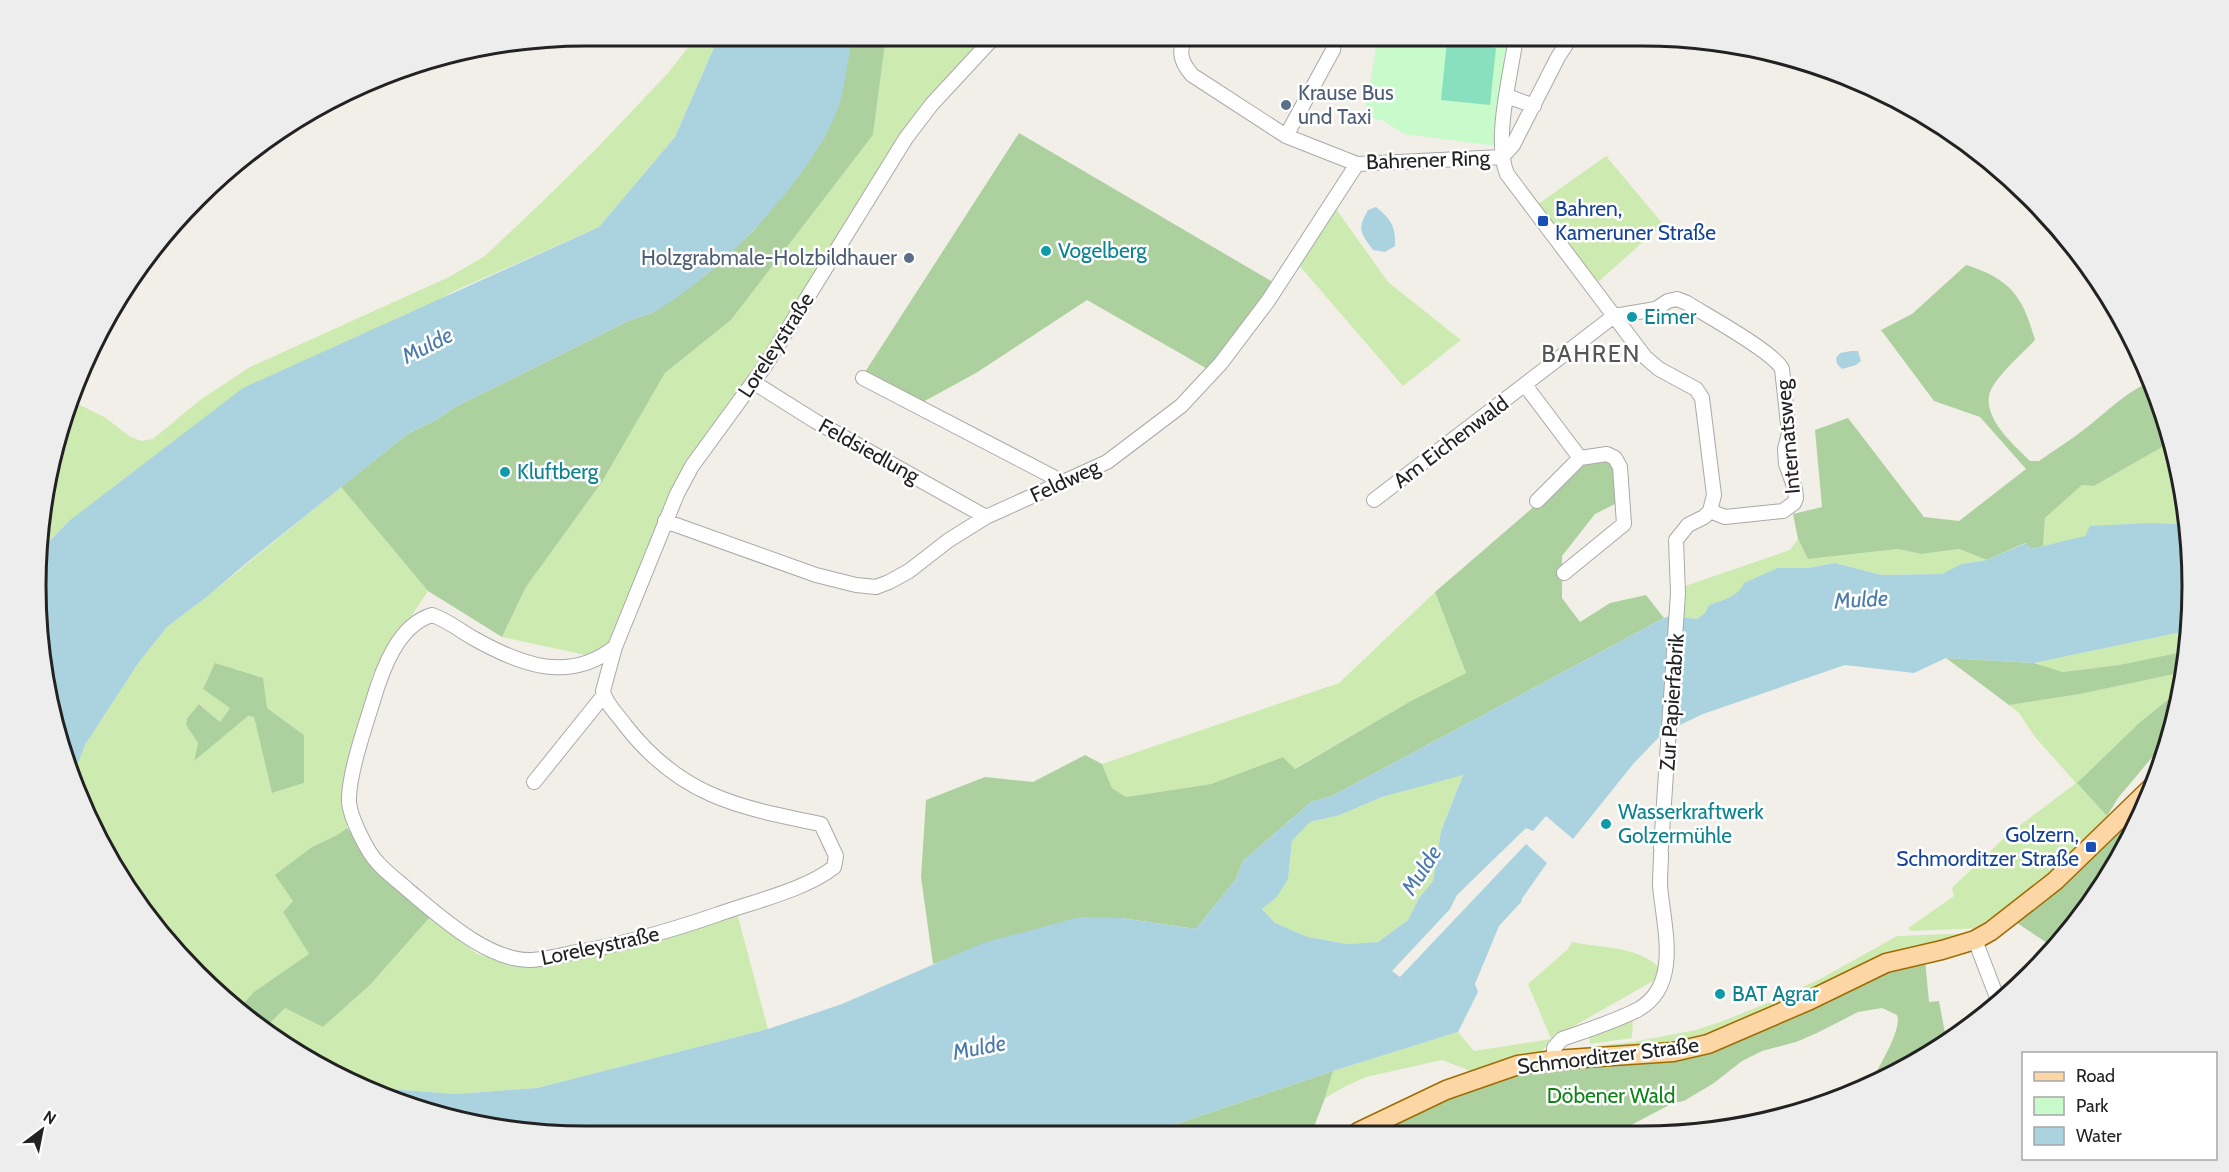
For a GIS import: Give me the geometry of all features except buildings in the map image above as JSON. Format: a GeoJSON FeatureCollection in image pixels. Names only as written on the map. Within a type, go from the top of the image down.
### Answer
{"type":"FeatureCollection","features":[{"type":"Feature","properties":{"kind":"main road","name":"Schmorditzer Straße"},"geometry":{"type":"LineString","coordinates":[[1371,1126],[1446,1090],[1518,1065],[1554,1060],[1660,1053],[1698,1047],[1810,1000],[1886,963],[1975,940],[1991,931],[2055,881],[2138,800]]}},
{"type":"Feature","properties":{"kind":"street","name":"Loreleystraße"},"geometry":{"type":"LineString","coordinates":[[615,646],[589,663],[572,668],[547,667],[520,661],[496,651],[432,615],[424,617],[405,634],[387,660],[380,677],[351,785],[349,804],[356,825],[376,862],[436,914],[464,933],[510,958],[531,960],[597,949],[664,933],[790,889],[834,867],[836,856],[821,824],[768,813],[721,799],[676,776],[655,760],[604,695],[604,683],[615,646],[665,521],[676,494],[692,466],[753,382],[853,226],[906,138],[932,104],[986,46]]}},
{"type":"Feature","properties":{"kind":"street","name":"Bahrener Ring"},"geometry":{"type":"LineString","coordinates":[[1182,46],[1180,53],[1184,65],[1192,75],[1287,136],[1357,164],[1502,157]]}},
{"type":"Feature","properties":{"kind":"street"},"geometry":{"type":"LineString","coordinates":[[1287,136],[1334,46]]}},
{"type":"Feature","properties":{"kind":"street"},"geometry":{"type":"LineString","coordinates":[[1515,46],[1501,141],[1502,157],[1507,174],[1644,357],[1659,369],[1696,389],[1702,398],[1714,495],[1710,511]]}},
{"type":"Feature","properties":{"kind":"street"},"geometry":{"type":"LineString","coordinates":[[1502,157],[1513,146],[1565,46]]}},
{"type":"Feature","properties":{"kind":"street"},"geometry":{"type":"LineString","coordinates":[[1507,96],[1534,106]]}},
{"type":"Feature","properties":{"kind":"street","name":"Feldweg"},"geometry":{"type":"LineString","coordinates":[[665,521],[757,555],[856,585],[876,587],[909,571],[949,540],[986,518],[1107,462],[1181,406],[1206,380],[1268,301],[1357,164]]}},
{"type":"Feature","properties":{"kind":"street","name":"Internatsweg"},"geometry":{"type":"LineString","coordinates":[[1614,316],[1656,309],[1668,301],[1677,299],[1687,303],[1779,362],[1782,369],[1789,433],[1785,449],[1786,464],[1795,489],[1794,504],[1783,511],[1725,517],[1710,511]]}},
{"type":"Feature","properties":{"kind":"street","name":"Am Eichenwald"},"geometry":{"type":"LineString","coordinates":[[1374,500],[1614,316]]}},
{"type":"Feature","properties":{"kind":"street"},"geometry":{"type":"LineString","coordinates":[[863,378],[1063,482]]}},
{"type":"Feature","properties":{"kind":"street","name":"Feldsiedlung"},"geometry":{"type":"LineString","coordinates":[[753,382],[815,421],[986,518]]}},
{"type":"Feature","properties":{"kind":"street","name":"Am Eichenwald"},"geometry":{"type":"LineString","coordinates":[[1527,383],[1528,390],[1580,458]]}},
{"type":"Feature","properties":{"kind":"street"},"geometry":{"type":"LineString","coordinates":[[1537,501],[1580,458],[1607,454],[1615,458],[1620,467],[1624,524],[1564,573]]}},
{"type":"Feature","properties":{"kind":"street","name":"Zur Papierfabrik"},"geometry":{"type":"LineString","coordinates":[[1554,1060],[1554,1048],[1562,1039],[1640,1009],[1655,996],[1663,981],[1668,956],[1660,883],[1678,593],[1676,540],[1688,525],[1704,517],[1710,511]]}},
{"type":"Feature","properties":{"kind":"street","name":"Loreleystraße"},"geometry":{"type":"LineString","coordinates":[[534,782],[604,695]]}},
{"type":"Feature","properties":{"kind":"street"},"geometry":{"type":"LineString","coordinates":[[1975,940],[1996,994]]}},
{"type":"Feature","properties":{"kind":"green space"},"geometry":{"type":"Polygon","coordinates":[[[689,46],[715,46],[675,137],[599,227],[452,292],[69,521],[49,542],[57,481],[78,404],[106,418],[129,436],[141,441],[153,439],[200,400],[250,367],[449,277],[485,256],[598,147],[668,73],[689,46]]]}},
{"type":"Feature","properties":{"kind":"green space"},"geometry":{"type":"Polygon","coordinates":[[[850,46],[885,46],[873,135],[731,320],[665,373],[602,482],[526,587],[502,637],[428,591],[341,487],[409,433],[436,420],[455,407],[628,321],[652,313],[706,275],[753,231],[796,179],[824,138],[850,46]]]}},
{"type":"Feature","properties":{"kind":"green space"},"geometry":{"type":"Polygon","coordinates":[[[885,46],[986,46],[940,94],[666,509],[604,659],[502,637],[526,587],[602,482],[665,373],[731,320],[873,135],[885,46]]]}},
{"type":"Feature","properties":{"kind":"green space"},"geometry":{"type":"Polygon","coordinates":[[[1376,46],[1509,46],[1496,146],[1404,134],[1384,121],[1364,116],[1376,46]]]}},
{"type":"Feature","properties":{"kind":"green space"},"geometry":{"type":"Polygon","coordinates":[[[1447,46],[1496,48],[1490,105],[1441,100],[1447,46]]]}},
{"type":"Feature","properties":{"kind":"green space"},"geometry":{"type":"Polygon","coordinates":[[[1019,133],[1283,288],[1218,375],[1087,300],[976,373],[921,403],[865,372],[1019,133]]]}},
{"type":"Feature","properties":{"kind":"green space"},"geometry":{"type":"Polygon","coordinates":[[[1606,156],[1663,224],[1596,284],[1537,205],[1606,156]]]}},
{"type":"Feature","properties":{"kind":"green space"},"geometry":{"type":"Polygon","coordinates":[[[1334,206],[1388,282],[1461,340],[1403,386],[1298,264],[1334,206]]]}},
{"type":"Feature","properties":{"kind":"green space"},"geometry":{"type":"Polygon","coordinates":[[[1966,265],[1994,276],[2012,291],[2025,312],[2035,340],[1993,386],[1989,396],[1989,407],[2006,437],[2030,461],[2039,461],[2127,395],[2143,386],[2164,446],[2094,486],[2082,485],[2045,518],[2043,546],[2031,549],[2025,543],[1987,560],[1959,549],[1921,554],[1898,549],[1808,559],[1798,539],[1793,514],[1822,507],[1815,430],[1848,418],[1924,517],[1959,521],[2026,469],[1980,417],[1934,401],[1881,330],[1912,314],[1966,265]]]}},
{"type":"Feature","properties":{"kind":"green space"},"geometry":{"type":"Polygon","coordinates":[[[2164,446],[2179,524],[2150,523],[2043,546],[2045,518],[2082,485],[2094,486],[2164,446]]]}},
{"type":"Feature","properties":{"kind":"green space"},"geometry":{"type":"Polygon","coordinates":[[[1588,460],[1613,461],[1619,502],[1595,514],[1562,556],[1562,598],[1580,622],[1610,603],[1646,595],[1664,618],[1332,796],[1311,802],[1243,861],[1236,879],[1196,929],[1121,918],[1031,931],[933,964],[921,877],[926,800],[985,777],[1033,782],[1085,755],[1102,764],[1112,788],[1126,797],[1211,784],[1283,757],[1295,769],[1409,702],[1466,673],[1435,592],[1588,460]]]}},
{"type":"Feature","properties":{"kind":"green space"},"geometry":{"type":"Polygon","coordinates":[[[341,487],[428,591],[372,676],[346,799],[347,828],[312,847],[293,901],[283,912],[310,954],[255,992],[244,1003],[180,942],[137,886],[102,825],[77,764],[85,745],[139,662],[167,627],[341,487]],[[200,704],[187,717],[186,725],[198,743],[194,760],[247,716],[254,717],[272,793],[304,783],[304,735],[267,708],[230,708],[220,722],[200,704]]]}},
{"type":"Feature","properties":{"kind":"green space"},"geometry":{"type":"Polygon","coordinates":[[[1798,539],[1808,559],[1898,549],[1921,554],[1959,549],[1987,560],[1961,564],[1943,574],[1882,575],[1835,563],[1808,568],[1778,568],[1728,599],[1709,605],[1705,613],[1697,619],[1683,618],[1685,586],[1790,550],[1798,539]]]}},
{"type":"Feature","properties":{"kind":"green space"},"geometry":{"type":"Polygon","coordinates":[[[1435,592],[1466,673],[1409,702],[1294,769],[1283,757],[1211,784],[1126,797],[1112,788],[1102,764],[1339,683],[1435,592]]]}},
{"type":"Feature","properties":{"kind":"green space"},"geometry":{"type":"Polygon","coordinates":[[[2180,632],[2178,653],[2119,665],[2063,672],[2034,663],[2180,632]]]}},
{"type":"Feature","properties":{"kind":"green space"},"geometry":{"type":"Polygon","coordinates":[[[2178,653],[2175,674],[2080,694],[2009,705],[1946,658],[2034,663],[2063,672],[2119,665],[2178,653]]]}},
{"type":"Feature","properties":{"kind":"green space"},"geometry":{"type":"Polygon","coordinates":[[[215,663],[263,678],[267,708],[304,735],[304,783],[272,793],[254,717],[248,716],[194,761],[198,743],[186,725],[187,718],[199,704],[220,722],[230,708],[203,689],[215,663]]]}},
{"type":"Feature","properties":{"kind":"green space"},"geometry":{"type":"Polygon","coordinates":[[[2175,674],[2171,697],[2139,723],[2077,783],[2111,820],[2050,878],[1983,928],[1911,931],[1908,928],[1954,896],[1952,888],[2007,835],[2076,783],[2035,737],[2019,713],[2009,705],[2080,694],[2175,674]]]}},
{"type":"Feature","properties":{"kind":"green space"},"geometry":{"type":"Polygon","coordinates":[[[2171,697],[2156,753],[2118,798],[2107,816],[2077,783],[2139,723],[2171,697]]]}},
{"type":"Feature","properties":{"kind":"green space"},"geometry":{"type":"Polygon","coordinates":[[[1463,774],[1441,831],[1433,881],[1419,898],[1408,920],[1378,942],[1347,944],[1308,937],[1275,923],[1262,909],[1277,897],[1288,879],[1292,841],[1310,822],[1340,815],[1382,797],[1463,774]]]}},
{"type":"Feature","properties":{"kind":"green space"},"geometry":{"type":"Polygon","coordinates":[[[2132,814],[2092,886],[2048,943],[2014,921],[2132,814]]]}},
{"type":"Feature","properties":{"kind":"green space"},"geometry":{"type":"Polygon","coordinates":[[[347,828],[431,916],[370,985],[323,1027],[285,1008],[270,1023],[244,1003],[254,992],[309,954],[283,912],[293,901],[275,875],[312,847],[347,828]]]}},
{"type":"Feature","properties":{"kind":"green space"},"geometry":{"type":"Polygon","coordinates":[[[737,913],[768,1029],[537,1088],[455,1094],[393,1089],[347,1070],[286,1035],[270,1023],[285,1008],[323,1027],[370,985],[431,916],[477,954],[534,966],[737,913]]]}},
{"type":"Feature","properties":{"kind":"green space"},"geometry":{"type":"Polygon","coordinates":[[[1974,933],[1696,1041],[1559,1054],[1559,1050],[1633,1042],[1696,1030],[1723,1021],[1822,978],[1897,936],[1974,933]]]}},
{"type":"Feature","properties":{"kind":"green space"},"geometry":{"type":"Polygon","coordinates":[[[1572,942],[1628,951],[1649,959],[1658,966],[1655,980],[1551,1039],[1528,984],[1568,949],[1572,942]]]}},
{"type":"Feature","properties":{"kind":"green space","name":"Döbener Wald"},"geometry":{"type":"Polygon","coordinates":[[[1925,959],[1929,1002],[1939,1001],[1945,1033],[1875,1073],[1893,1040],[1898,1021],[1897,1015],[1882,1008],[1858,1012],[1796,1042],[1762,1051],[1742,1061],[1714,1083],[1684,1101],[1673,1103],[1629,1126],[1385,1126],[1502,1074],[1660,1058],[1879,971],[1925,959]]]}},
{"type":"Feature","properties":{"kind":"green space"},"geometry":{"type":"Polygon","coordinates":[[[1633,1018],[1632,1038],[1590,1044],[1589,1032],[1633,1018]]]}},
{"type":"Feature","properties":{"kind":"green space"},"geometry":{"type":"Polygon","coordinates":[[[1458,1032],[1474,1051],[1551,1039],[1539,1056],[1476,1073],[1442,1060],[1366,1077],[1325,1098],[1333,1071],[1458,1032]]]}},
{"type":"Feature","properties":{"kind":"green space"},"geometry":{"type":"Polygon","coordinates":[[[1333,1071],[1314,1126],[1170,1126],[1333,1071]]]}},
{"type":"Feature","properties":{"kind":"water","name":"Mulde"},"geometry":{"type":"Polygon","coordinates":[[[715,46],[851,46],[841,100],[825,135],[785,194],[734,250],[680,295],[654,312],[628,321],[455,407],[436,420],[409,433],[167,627],[139,662],[85,745],[77,765],[65,726],[51,656],[46,586],[49,542],[69,521],[243,388],[599,227],[675,137],[715,46]]]}},
{"type":"Feature","properties":{"kind":"water"},"geometry":{"type":"Polygon","coordinates":[[[1376,207],[1389,220],[1395,234],[1395,246],[1385,252],[1373,250],[1365,239],[1361,227],[1368,210],[1376,207]]]}},
{"type":"Feature","properties":{"kind":"water"},"geometry":{"type":"Polygon","coordinates":[[[1858,351],[1861,361],[1842,369],[1837,364],[1836,358],[1840,353],[1858,351]]]}},
{"type":"Feature","properties":{"kind":"water","name":"Mulde"},"geometry":{"type":"Polygon","coordinates":[[[2179,524],[2182,586],[2180,632],[2034,663],[1946,658],[1914,673],[1845,665],[1703,714],[1663,733],[1634,763],[1573,839],[1546,816],[1533,831],[1526,828],[1457,895],[1450,909],[1392,971],[1400,977],[1526,844],[1547,863],[1522,901],[1499,926],[1475,984],[1478,992],[1458,1032],[1170,1126],[586,1126],[516,1121],[481,1115],[446,1107],[393,1089],[455,1094],[537,1088],[768,1029],[842,1004],[983,943],[1080,917],[1121,918],[1196,929],[1236,879],[1243,861],[1311,802],[1332,796],[1664,618],[1670,616],[1697,619],[1705,613],[1709,605],[1730,597],[1738,592],[1744,583],[1778,568],[1808,568],[1835,563],[1882,575],[1942,574],[1961,564],[1987,560],[2026,543],[2031,549],[2085,536],[2090,526],[2179,524]],[[1463,775],[1382,797],[1340,815],[1310,822],[1292,841],[1288,879],[1277,897],[1262,909],[1275,923],[1308,937],[1347,944],[1378,942],[1408,920],[1419,898],[1433,881],[1441,831],[1463,775]]]}},
{"type":"Feature","properties":{"kind":"place","name":"Krause Bus und Taxi"},"geometry":{"type":"Point","coordinates":[1286,105]}},
{"type":"Feature","properties":{"kind":"place","name":"Bahren, Kameruner Straße"},"geometry":{"type":"Point","coordinates":[1543,221]}},
{"type":"Feature","properties":{"kind":"place","name":"Vogelberg"},"geometry":{"type":"Point","coordinates":[1046,251]}},
{"type":"Feature","properties":{"kind":"place","name":"Holzgrabmale-Holzbildhauer"},"geometry":{"type":"Point","coordinates":[909,258]}},
{"type":"Feature","properties":{"kind":"place","name":"Eimer"},"geometry":{"type":"Point","coordinates":[1632,317]}},
{"type":"Feature","properties":{"kind":"place","name":"Kluftberg"},"geometry":{"type":"Point","coordinates":[505,472]}},
{"type":"Feature","properties":{"kind":"place","name":"Wasserkraftwerk Golzermühle"},"geometry":{"type":"Point","coordinates":[1606,824]}},
{"type":"Feature","properties":{"kind":"place","name":"Golzern, Schmorditzer Straße"},"geometry":{"type":"Point","coordinates":[2091,847]}},
{"type":"Feature","properties":{"kind":"place","name":"BAT Agrar"},"geometry":{"type":"Point","coordinates":[1720,994]}},
{"type":"Feature","properties":{"kind":"district","name":"BAHREN"},"geometry":{"type":"Point","coordinates":[1591,354]}}]}
